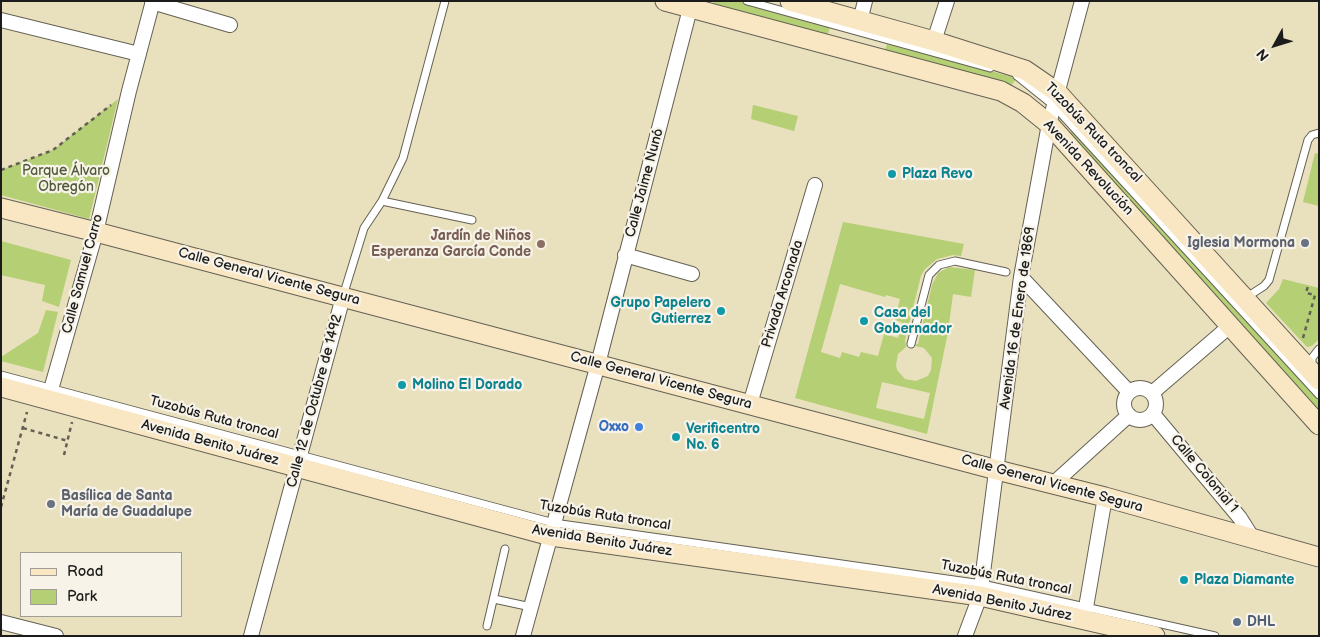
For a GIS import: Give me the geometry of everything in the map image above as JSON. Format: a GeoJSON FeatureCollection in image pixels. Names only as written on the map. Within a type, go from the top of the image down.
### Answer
{"type":"FeatureCollection","features":[{"type":"Feature","properties":{"kind":"main road","name":"Avenida Revolución"},"geometry":{"type":"LineString","coordinates":[[665,1],[691,5],[1001,91],[1024,103],[1049,124],[1319,425]]}},
{"type":"Feature","properties":{"kind":"main road","name":"Avenida Revolución"},"geometry":{"type":"LineString","coordinates":[[790,1],[934,41],[1025,70],[1055,98],[1319,380]]}},
{"type":"Feature","properties":{"kind":"main road","name":"Calle General Vicente Segura"},"geometry":{"type":"LineString","coordinates":[[1,208],[1105,497],[1319,557]]}},
{"type":"Feature","properties":{"kind":"main road","name":"Avenida Benito Juárez"},"geometry":{"type":"LineString","coordinates":[[1,387],[50,394],[552,529],[981,590],[1085,613],[1154,636]]}},
{"type":"Feature","properties":{"kind":"street"},"geometry":{"type":"LineString","coordinates":[[860,20],[865,1]]}},
{"type":"Feature","properties":{"kind":"street"},"geometry":{"type":"LineString","coordinates":[[934,41],[947,1]]}},
{"type":"Feature","properties":{"kind":"street","name":"Avenida 16 de Enero de 1869"},"geometry":{"type":"LineString","coordinates":[[965,636],[981,590],[997,470],[1013,274],[1055,98],[1082,1]]}},
{"type":"Feature","properties":{"kind":"street"},"geometry":{"type":"LineString","coordinates":[[153,2],[230,24]]}},
{"type":"Feature","properties":{"kind":"street","name":"Calle Samuel Carro"},"geometry":{"type":"LineString","coordinates":[[50,394],[96,232],[138,54],[153,2]]}},
{"type":"Feature","properties":{"kind":"street","name":"Calle Jaime Nunó"},"geometry":{"type":"LineString","coordinates":[[523,636],[598,364],[691,5]]}},
{"type":"Feature","properties":{"kind":"street"},"geometry":{"type":"LineString","coordinates":[[1,20],[138,54]]}},
{"type":"Feature","properties":{"kind":"street","name":"Privada Arconada"},"geometry":{"type":"LineString","coordinates":[[750,404],[816,184]]}},
{"type":"Feature","properties":{"kind":"street"},"geometry":{"type":"LineString","coordinates":[[626,255],[692,274]]}},
{"type":"Feature","properties":{"kind":"street"},"geometry":{"type":"LineString","coordinates":[[1013,274],[1128,392]]}},
{"type":"Feature","properties":{"kind":"street","name":"Calle 12 de Octubre de 1492"},"geometry":{"type":"LineString","coordinates":[[251,636],[343,296]]}},
{"type":"Feature","properties":{"kind":"street"},"geometry":{"type":"LineString","coordinates":[[1152,393],[1231,325]]}},
{"type":"Feature","properties":{"kind":"street"},"geometry":{"type":"LineString","coordinates":[[1142,388],[1152,393],[1156,403],[1153,414],[1144,420],[1138,420],[1129,415],[1124,401],[1128,392],[1133,389],[1142,388]]}},
{"type":"Feature","properties":{"kind":"street","name":"Calle Colonial 1"},"geometry":{"type":"LineString","coordinates":[[1153,414],[1240,518],[1252,537]]}},
{"type":"Feature","properties":{"kind":"street"},"geometry":{"type":"LineString","coordinates":[[1053,484],[1129,415]]}},
{"type":"Feature","properties":{"kind":"street"},"geometry":{"type":"LineString","coordinates":[[1085,613],[1105,497]]}},
{"type":"Feature","properties":{"kind":"street"},"geometry":{"type":"LineString","coordinates":[[1,622],[56,636]]}},
{"type":"Feature","properties":{"kind":"lane","name":"Calle 12 de Octubre de 1492"},"geometry":{"type":"LineString","coordinates":[[343,296],[364,228],[382,201],[403,158],[445,1]]}},
{"type":"Feature","properties":{"kind":"lane"},"geometry":{"type":"LineString","coordinates":[[747,1],[1000,71]]}},
{"type":"Feature","properties":{"kind":"lane","name":"Tuzobús Ruta troncal"},"geometry":{"type":"LineString","coordinates":[[1010,74],[1019,76],[1055,98],[1319,395]]}},
{"type":"Feature","properties":{"kind":"lane"},"geometry":{"type":"LineString","coordinates":[[1240,294],[1250,296],[1264,286],[1268,280],[1308,140],[1312,134],[1319,133]]}},
{"type":"Feature","properties":{"kind":"lane"},"geometry":{"type":"LineString","coordinates":[[382,201],[472,220]]}},
{"type":"Feature","properties":{"kind":"lane"},"geometry":{"type":"LineString","coordinates":[[911,344],[929,275],[939,265],[955,261],[1013,274]]}},
{"type":"Feature","properties":{"kind":"lane"},"geometry":{"type":"LineString","coordinates":[[1319,349],[1312,358],[1312,364],[1319,372]]}},
{"type":"Feature","properties":{"kind":"lane"},"geometry":{"type":"LineString","coordinates":[[1,374],[50,394]]}},
{"type":"Feature","properties":{"kind":"lane"},"geometry":{"type":"LineString","coordinates":[[487,626],[505,549]]}},
{"type":"Feature","properties":{"kind":"lane"},"geometry":{"type":"LineString","coordinates":[[494,599],[531,607]]}},
{"type":"Feature","properties":{"kind":"lane","name":"Tuzobús Ruta troncal"},"geometry":{"type":"LineString","coordinates":[[1085,613],[1215,636]]}},
{"type":"Feature","properties":{"kind":"path"},"geometry":{"type":"LineString","coordinates":[[1,170],[53,150],[129,91]]}},
{"type":"Feature","properties":{"kind":"path"},"geometry":{"type":"LineString","coordinates":[[1302,342],[1315,296],[1306,293],[1308,286]]}},
{"type":"Feature","properties":{"kind":"path"},"geometry":{"type":"LineString","coordinates":[[1,507],[27,411]]}},
{"type":"Feature","properties":{"kind":"path"},"geometry":{"type":"LineString","coordinates":[[64,455],[72,422]]}},
{"type":"Feature","properties":{"kind":"path"},"geometry":{"type":"LineString","coordinates":[[23,428],[68,441]]}},
{"type":"Feature","properties":{"kind":"green space"},"geometry":{"type":"Polygon","coordinates":[[[714,1],[740,1],[830,27],[827,37],[713,5],[714,1]]]}},
{"type":"Feature","properties":{"kind":"green space"},"geometry":{"type":"Polygon","coordinates":[[[887,44],[1017,78],[1011,86],[884,53],[887,44]]]}},
{"type":"Feature","properties":{"kind":"green space","name":"Parque Álvaro Obregón"},"geometry":{"type":"Polygon","coordinates":[[[118,99],[89,219],[1,195],[1,170],[53,150],[118,99]]]}},
{"type":"Feature","properties":{"kind":"green space"},"geometry":{"type":"Polygon","coordinates":[[[753,105],[798,116],[794,131],[751,119],[753,105]]]}},
{"type":"Feature","properties":{"kind":"green space"},"geometry":{"type":"Polygon","coordinates":[[[1072,129],[1319,399],[1319,411],[1068,137],[1072,129]]]}},
{"type":"Feature","properties":{"kind":"green space"},"geometry":{"type":"Polygon","coordinates":[[[1315,153],[1319,154],[1319,206],[1303,202],[1315,153]]]}},
{"type":"Feature","properties":{"kind":"green space"},"geometry":{"type":"Polygon","coordinates":[[[843,222],[964,244],[961,256],[953,255],[937,259],[925,269],[921,276],[905,340],[906,346],[918,344],[932,285],[938,273],[949,267],[975,270],[971,297],[953,294],[948,332],[927,434],[795,398],[843,222]],[[840,284],[821,352],[840,358],[842,352],[859,357],[861,352],[878,356],[884,334],[898,338],[902,322],[895,320],[900,299],[886,295],[885,297],[840,284]],[[912,345],[907,346],[898,354],[897,370],[905,379],[916,381],[928,376],[931,370],[932,358],[924,348],[912,345]],[[882,382],[876,408],[924,419],[930,393],[882,382]]]}},
{"type":"Feature","properties":{"kind":"green space"},"geometry":{"type":"Polygon","coordinates":[[[1,241],[71,260],[59,307],[42,301],[45,285],[1,275],[1,241]]]}},
{"type":"Feature","properties":{"kind":"green space"},"geometry":{"type":"Polygon","coordinates":[[[1283,279],[1319,288],[1319,339],[1312,346],[1307,347],[1266,303],[1279,289],[1283,279]]]}},
{"type":"Feature","properties":{"kind":"green space"},"geometry":{"type":"Polygon","coordinates":[[[46,310],[58,312],[43,372],[1,361],[1,357],[38,333],[46,310]]]}},
{"type":"Feature","properties":{"kind":"place","name":"Plaza Revo"},"geometry":{"type":"Point","coordinates":[892,174]}},
{"type":"Feature","properties":{"kind":"place","name":"Iglesia Mormona"},"geometry":{"type":"Point","coordinates":[1305,243]}},
{"type":"Feature","properties":{"kind":"place","name":"Jardín de Niños Esperanza García Conde"},"geometry":{"type":"Point","coordinates":[541,244]}},
{"type":"Feature","properties":{"kind":"place","name":"Grupo Papelero Gutierrez"},"geometry":{"type":"Point","coordinates":[721,311]}},
{"type":"Feature","properties":{"kind":"place","name":"Casa del Gobernador"},"geometry":{"type":"Point","coordinates":[864,321]}},
{"type":"Feature","properties":{"kind":"place","name":"Molino El Dorado"},"geometry":{"type":"Point","coordinates":[402,385]}},
{"type":"Feature","properties":{"kind":"place","name":"Oxxo"},"geometry":{"type":"Point","coordinates":[639,427]}},
{"type":"Feature","properties":{"kind":"place","name":"Verificentro No. 6"},"geometry":{"type":"Point","coordinates":[676,437]}},
{"type":"Feature","properties":{"kind":"place","name":"Basílica de Santa María de Guadalupe"},"geometry":{"type":"Point","coordinates":[51,504]}},
{"type":"Feature","properties":{"kind":"place","name":"Plaza Diamante"},"geometry":{"type":"Point","coordinates":[1184,580]}},
{"type":"Feature","properties":{"kind":"place","name":"DHL"},"geometry":{"type":"Point","coordinates":[1237,622]}}]}
